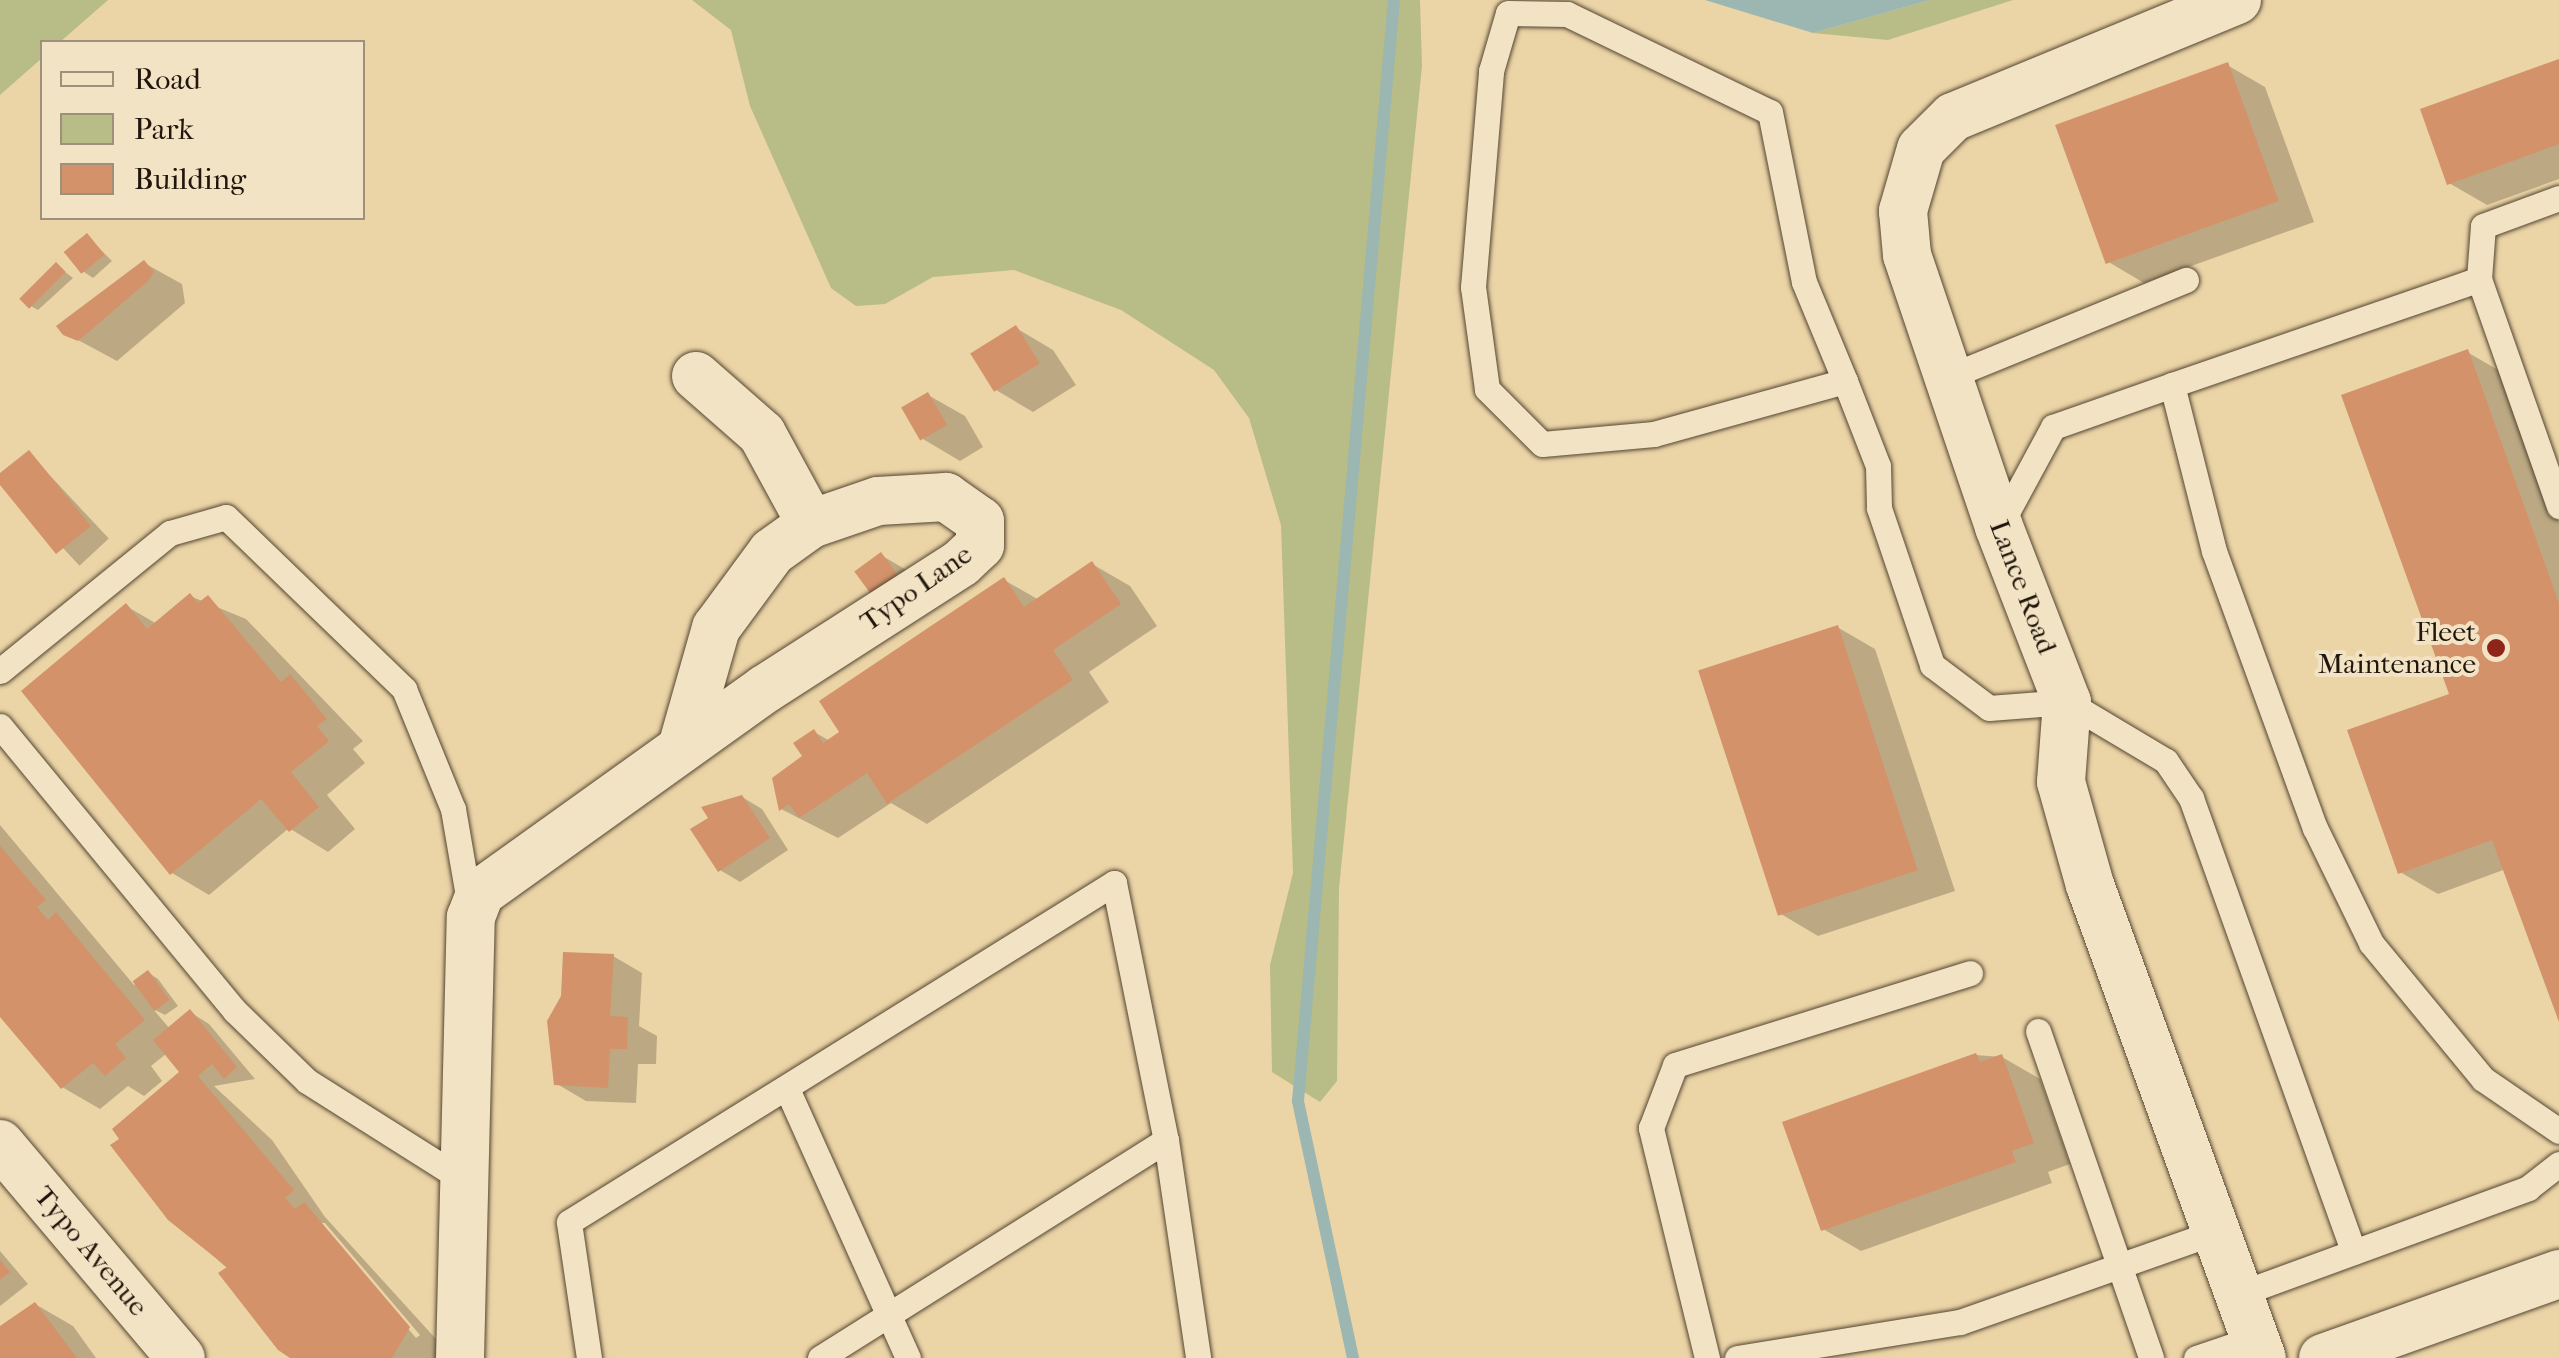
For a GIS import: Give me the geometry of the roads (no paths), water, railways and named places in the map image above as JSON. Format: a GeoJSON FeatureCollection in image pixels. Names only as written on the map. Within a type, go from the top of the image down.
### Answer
{"type":"FeatureCollection","features":[{"type":"Feature","properties":{"kind":"street","name":"Lance Road"},"geometry":{"type":"LineString","coordinates":[[2237,0],[1991,94],[1920,149],[1903,211],[1907,255],[1998,528],[2068,702],[2061,782],[2252,1330]]}},
{"type":"Feature","properties":{"kind":"street"},"geometry":{"type":"LineString","coordinates":[[696,376],[762,434],[811,524]]}},
{"type":"Feature","properties":{"kind":"street","name":"Typo Lane"},"geometry":{"type":"LineString","coordinates":[[465,1181],[471,917],[497,874],[961,562],[983,533],[966,506],[946,497],[878,502],[811,524],[740,586],[716,628],[682,747]]}},
{"type":"Feature","properties":{"kind":"street","name":"Typo Avenue"},"geometry":{"type":"LineString","coordinates":[[0,1144],[181,1358]]}},
{"type":"Feature","properties":{"kind":"street"},"geometry":{"type":"LineString","coordinates":[[460,1358],[465,1181]]}},
{"type":"Feature","properties":{"kind":"street"},"geometry":{"type":"LineString","coordinates":[[2324,1358],[2559,1274]]}},
{"type":"Feature","properties":{"kind":"lane"},"geometry":{"type":"LineString","coordinates":[[1844,381],[1654,434],[1542,444],[1487,389],[1474,287],[1490,71],[1508,12],[1567,14],[1770,112],[1804,282],[1844,381],[1932,664],[1988,708],[2068,702],[2133,735],[2191,798],[2354,1252]]}},
{"type":"Feature","properties":{"kind":"lane"},"geometry":{"type":"LineString","coordinates":[[2559,198],[2483,226],[2479,279],[2559,506]]}},
{"type":"Feature","properties":{"kind":"lane"},"geometry":{"type":"LineString","coordinates":[[1998,528],[2053,427],[2479,279]]}},
{"type":"Feature","properties":{"kind":"lane"},"geometry":{"type":"LineString","coordinates":[[1948,377],[2186,280]]}},
{"type":"Feature","properties":{"kind":"lane"},"geometry":{"type":"LineString","coordinates":[[2172,385],[2214,550],[2315,828],[2371,943],[2483,1079],[2559,1130]]}},
{"type":"Feature","properties":{"kind":"lane"},"geometry":{"type":"LineString","coordinates":[[0,671],[170,532],[226,517],[404,688],[453,810],[471,917]]}},
{"type":"Feature","properties":{"kind":"lane"},"geometry":{"type":"LineString","coordinates":[[0,726],[235,1011],[307,1081],[465,1181]]}},
{"type":"Feature","properties":{"kind":"lane"},"geometry":{"type":"LineString","coordinates":[[589,1358],[569,1222],[788,1091],[1114,884],[1166,1140],[1198,1358]]}},
{"type":"Feature","properties":{"kind":"lane"},"geometry":{"type":"LineString","coordinates":[[1707,1358],[1651,1128],[1675,1065],[1970,973]]}},
{"type":"Feature","properties":{"kind":"lane"},"geometry":{"type":"LineString","coordinates":[[2038,1031],[2151,1358]]}},
{"type":"Feature","properties":{"kind":"lane"},"geometry":{"type":"LineString","coordinates":[[788,1091],[908,1358]]}},
{"type":"Feature","properties":{"kind":"lane"},"geometry":{"type":"LineString","coordinates":[[820,1358],[1166,1140]]}},
{"type":"Feature","properties":{"kind":"lane"},"geometry":{"type":"LineString","coordinates":[[2196,1358],[2252,1330],[2354,1252],[2528,1188],[2559,1164]]}},
{"type":"Feature","properties":{"kind":"lane"},"geometry":{"type":"LineString","coordinates":[[1737,1358],[1960,1322],[2216,1232]]}},
{"type":"Feature","properties":{"kind":"water"},"geometry":{"type":"Polygon","coordinates":[[[1705,0],[1930,0],[1813,33],[1705,0]]]}},
{"type":"Feature","properties":{"kind":"waterway"},"geometry":{"type":"LineString","coordinates":[[1353,1358],[1298,1101],[1394,0]]}},
{"type":"Feature","properties":{"kind":"place","name":"Fleet Maintenance"},"geometry":{"type":"Point","coordinates":[2496,648]}}]}
